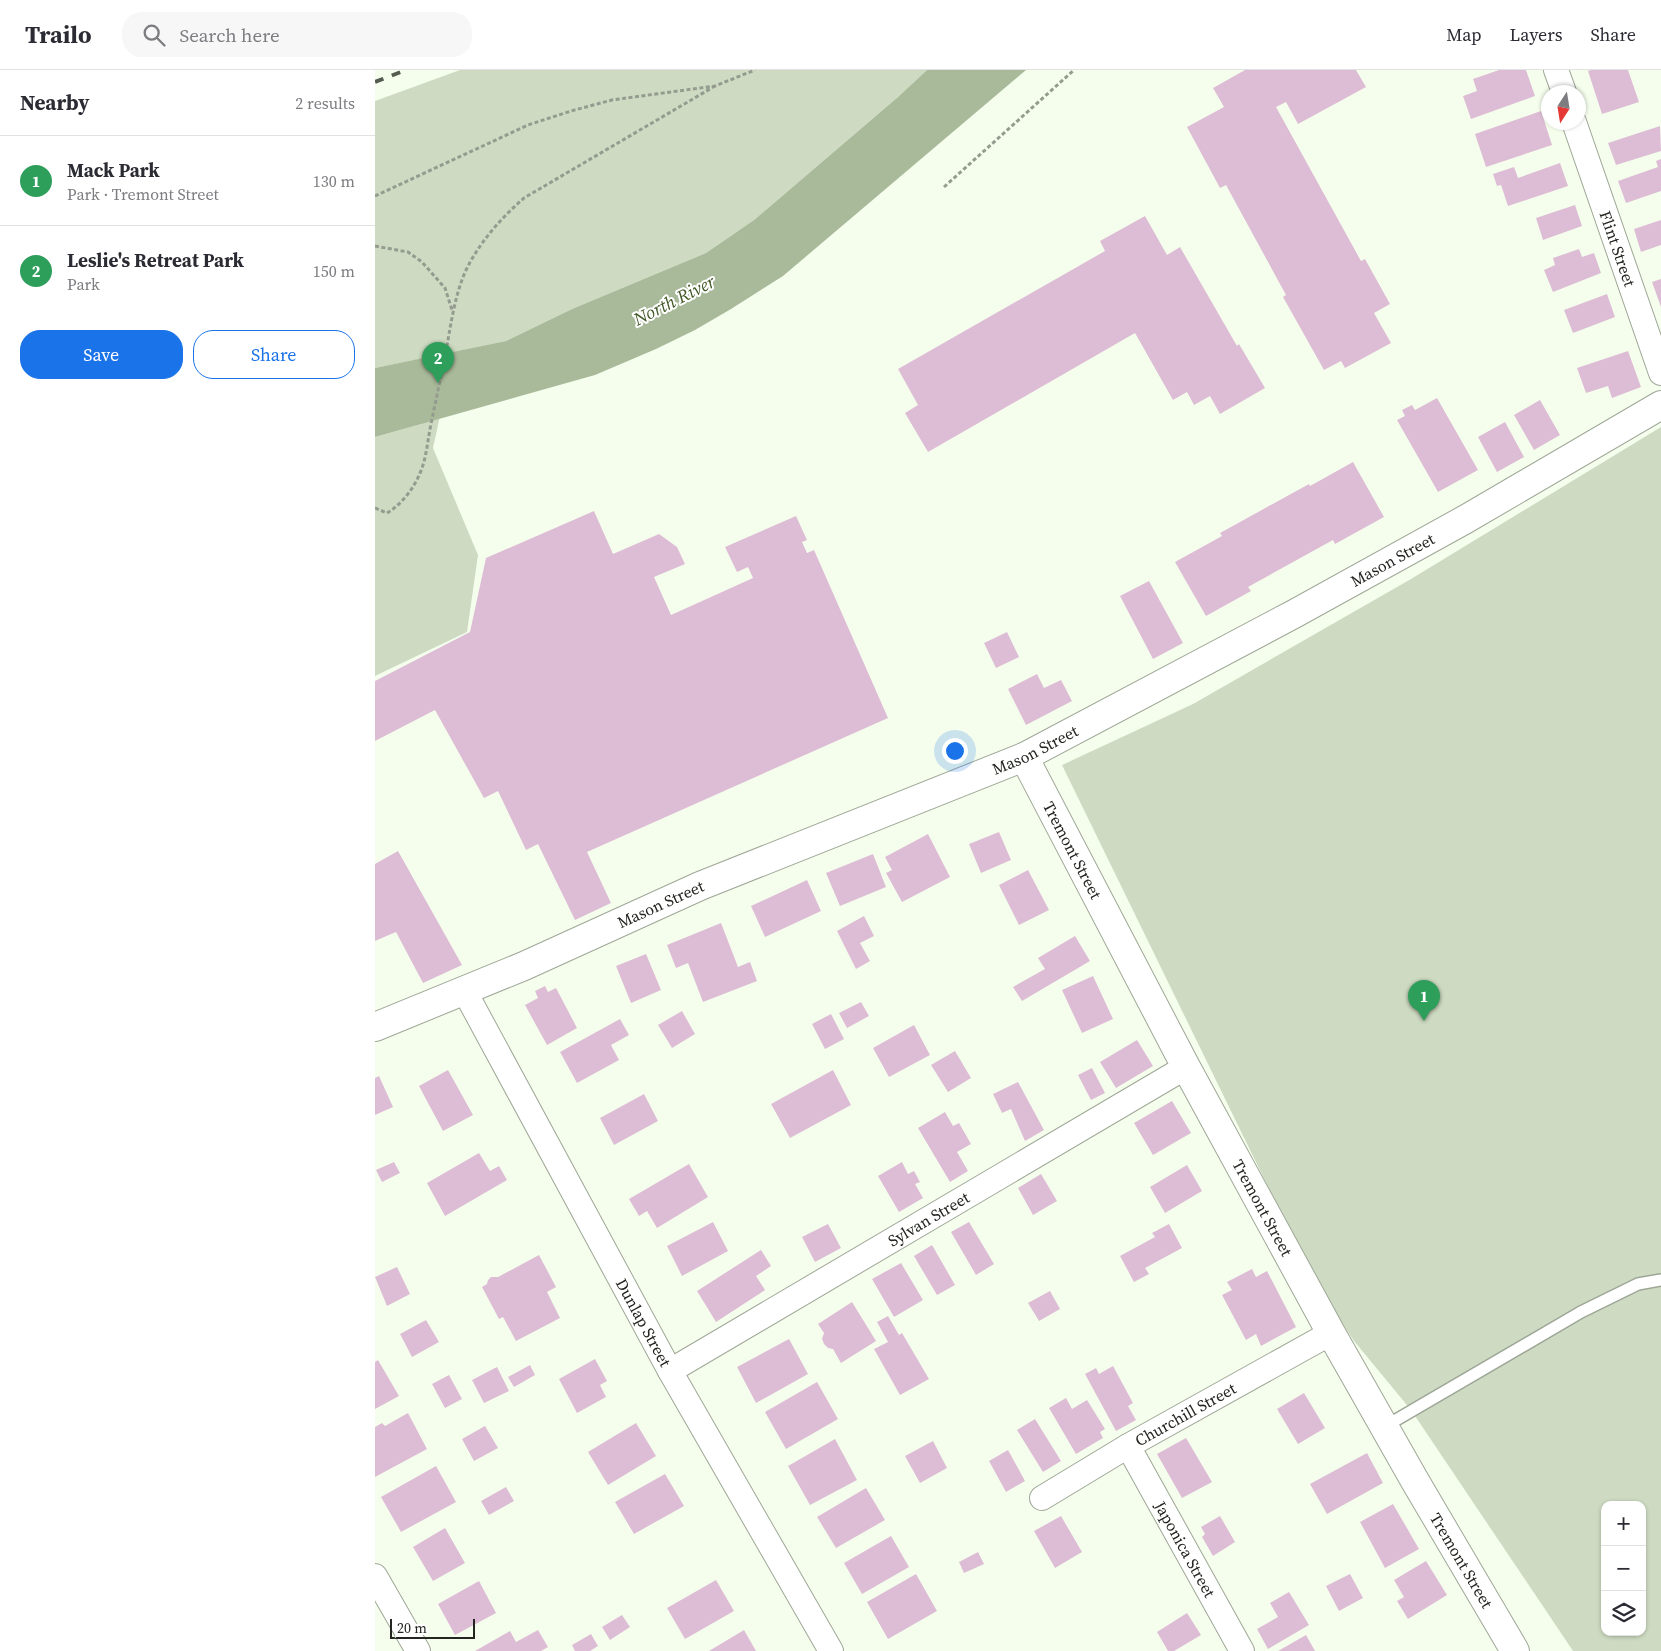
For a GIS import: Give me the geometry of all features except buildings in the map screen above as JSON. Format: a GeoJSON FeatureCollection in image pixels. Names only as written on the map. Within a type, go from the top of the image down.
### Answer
{"type":"FeatureCollection","features":[{"type":"Feature","properties":{"kind":"street"},"geometry":{"type":"LineString","coordinates":[[1556,70],[1561,85]]}},
{"type":"Feature","properties":{"kind":"street","name":"Flint Street"},"geometry":{"type":"LineString","coordinates":[[1577,130],[1661,374]]}},
{"type":"Feature","properties":{"kind":"street","name":"Mason Street"},"geometry":{"type":"LineString","coordinates":[[375,1026],[524,966],[700,886],[1024,757],[1312,605],[1466,519],[1661,405]]}},
{"type":"Feature","properties":{"kind":"street","name":"Tremont Street"},"geometry":{"type":"LineString","coordinates":[[1024,757],[1187,1067],[1331,1333],[1515,1651]]}},
{"type":"Feature","properties":{"kind":"street","name":"Dunlap Street"},"geometry":{"type":"LineString","coordinates":[[464,990],[671,1371],[831,1651]]}},
{"type":"Feature","properties":{"kind":"street","name":"Sylvan Street"},"geometry":{"type":"LineString","coordinates":[[671,1371],[1187,1067]]}},
{"type":"Feature","properties":{"kind":"street","name":"Churchill Street"},"geometry":{"type":"LineString","coordinates":[[1042,1498],[1128,1446],[1331,1333]]}},
{"type":"Feature","properties":{"kind":"street","name":"Japonica Street"},"geometry":{"type":"LineString","coordinates":[[1128,1446],[1242,1651]]}},
{"type":"Feature","properties":{"kind":"street"},"geometry":{"type":"LineString","coordinates":[[375,1576],[418,1651]]}},
{"type":"Feature","properties":{"kind":"lane"},"geometry":{"type":"LineString","coordinates":[[1384,1427],[1581,1312],[1638,1284],[1661,1280]]}},
{"type":"Feature","properties":{"kind":"path"},"geometry":{"type":"LineString","coordinates":[[375,508],[387,512],[402,503],[423,466],[453,311],[467,268],[508,211],[539,189],[715,86],[755,70]]}},
{"type":"Feature","properties":{"kind":"path"},"geometry":{"type":"LineString","coordinates":[[944,186],[1074,70]]}},
{"type":"Feature","properties":{"kind":"path"},"geometry":{"type":"LineString","coordinates":[[375,196],[528,126],[571,111],[611,100],[715,86]]}},
{"type":"Feature","properties":{"kind":"path"},"geometry":{"type":"LineString","coordinates":[[375,246],[408,252],[423,262],[445,288],[453,311]]}},
{"type":"Feature","properties":{"kind":"shaded area"},"geometry":{"type":"Polygon","coordinates":[[[460,70],[927,70],[754,220],[706,253],[572,309],[506,341],[454,352],[433,448],[478,555],[467,632],[375,676],[375,437],[421,424],[436,356],[375,368],[375,101],[460,70]]]}},
{"type":"Feature","properties":{"kind":"shaded area"},"geometry":{"type":"Polygon","coordinates":[[[1661,427],[1661,1651],[1573,1651],[1411,1410],[1354,1341],[1312,1277],[1062,765],[1193,704],[1411,579],[1661,427]]]}},
{"type":"Feature","properties":{"kind":"water","name":"North River"},"geometry":{"type":"Polygon","coordinates":[[[927,70],[1026,70],[783,276],[695,330],[595,375],[375,437],[375,368],[506,341],[572,309],[706,253],[754,220],[927,70]]]}},
{"type":"Feature","properties":{"kind":"railway"},"geometry":{"type":"LineString","coordinates":[[375,82],[406,70]]}},
{"type":"Feature","properties":{"kind":"place","name":"Leslie's Retreat Park"},"geometry":{"type":"Point","coordinates":[438,383]}},
{"type":"Feature","properties":{"kind":"place","name":"Mack Park"},"geometry":{"type":"Point","coordinates":[1424,1021]}}]}
